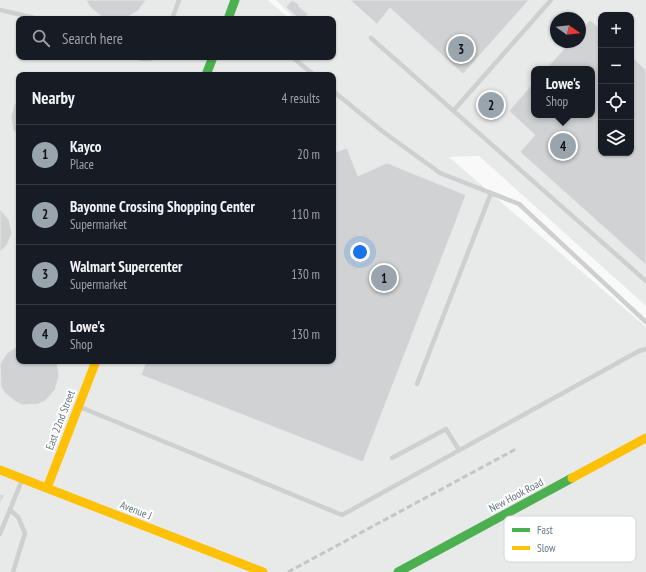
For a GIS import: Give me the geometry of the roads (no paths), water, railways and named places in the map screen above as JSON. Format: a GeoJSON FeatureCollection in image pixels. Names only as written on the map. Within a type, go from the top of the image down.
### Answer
{"type":"FeatureCollection","features":[{"type":"Feature","properties":{"kind":"street"},"geometry":{"type":"LineString","coordinates":[[229,16],[235,0]]}},
{"type":"Feature","properties":{"kind":"street"},"geometry":{"type":"LineString","coordinates":[[207,72],[212,60]]}},
{"type":"Feature","properties":{"kind":"street","name":"East 22nd Street"},"geometry":{"type":"LineString","coordinates":[[47,488],[95,364]]}},
{"type":"Feature","properties":{"kind":"street","name":"New Hook Road"},"geometry":{"type":"LineString","coordinates":[[398,572],[646,438]]}},
{"type":"Feature","properties":{"kind":"street","name":"Avenue J"},"geometry":{"type":"LineString","coordinates":[[0,470],[263,572]]}},
{"type":"Feature","properties":{"kind":"lane"},"geometry":{"type":"LineString","coordinates":[[173,16],[179,0]]}},
{"type":"Feature","properties":{"kind":"lane"},"geometry":{"type":"LineString","coordinates":[[454,110],[551,0]]}},
{"type":"Feature","properties":{"kind":"lane"},"geometry":{"type":"LineString","coordinates":[[0,10],[26,16]]}},
{"type":"Feature","properties":{"kind":"lane"},"geometry":{"type":"LineString","coordinates":[[371,38],[646,281]]}},
{"type":"Feature","properties":{"kind":"lane"},"geometry":{"type":"LineString","coordinates":[[296,60],[310,72]]}},
{"type":"Feature","properties":{"kind":"lane"},"geometry":{"type":"LineString","coordinates":[[336,93],[382,131],[440,173],[519,204],[646,322]]}},
{"type":"Feature","properties":{"kind":"lane"},"geometry":{"type":"LineString","coordinates":[[417,384],[491,193]]}},
{"type":"Feature","properties":{"kind":"lane"},"geometry":{"type":"LineString","coordinates":[[78,406],[342,515],[639,351],[646,349]]}},
{"type":"Feature","properties":{"kind":"lane"},"geometry":{"type":"LineString","coordinates":[[392,458],[446,429],[459,450]]}},
{"type":"Feature","properties":{"kind":"lane"},"geometry":{"type":"LineString","coordinates":[[0,534],[22,478]]}},
{"type":"Feature","properties":{"kind":"lane"},"geometry":{"type":"LineString","coordinates":[[10,510],[18,517],[25,533],[13,572]]}},
{"type":"Feature","properties":{"kind":"railway"},"geometry":{"type":"LineString","coordinates":[[288,572],[516,449]]}},
{"type":"Feature","properties":{"kind":"place","name":"Walmart Supercenter"},"geometry":{"type":"Point","coordinates":[461,49]}},
{"type":"Feature","properties":{"kind":"place","name":"Bayonne Crossing Shopping Center"},"geometry":{"type":"Point","coordinates":[491,105]}},
{"type":"Feature","properties":{"kind":"place","name":"Lowe's"},"geometry":{"type":"Point","coordinates":[563,146]}},
{"type":"Feature","properties":{"kind":"place","name":"Kayco"},"geometry":{"type":"Point","coordinates":[384,278]}}]}
